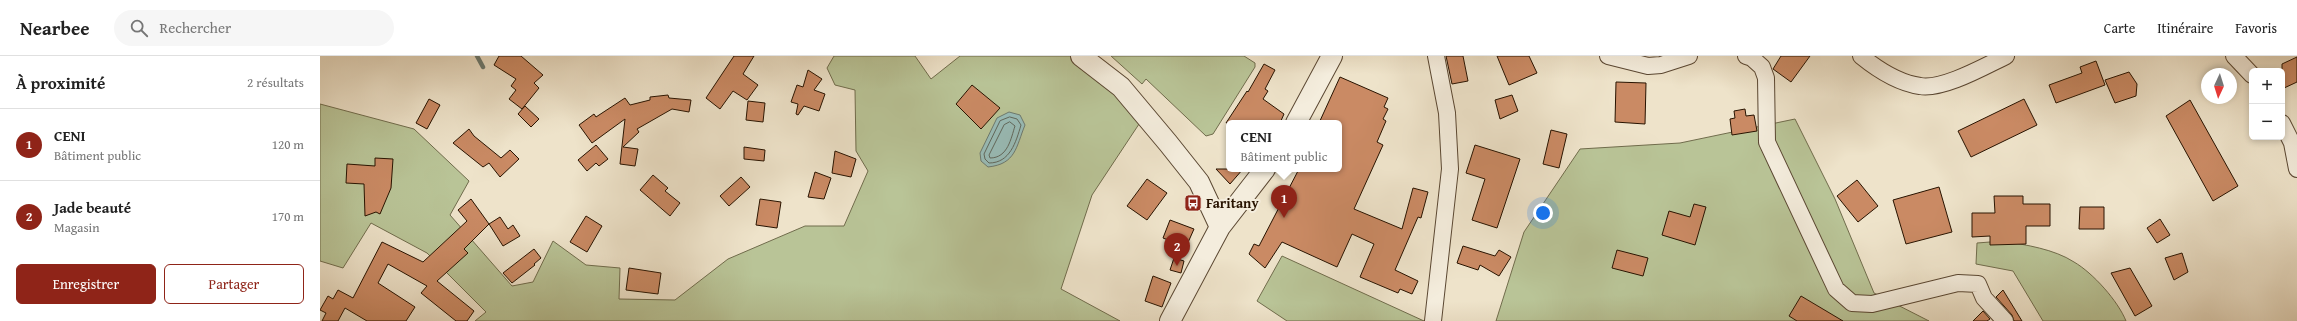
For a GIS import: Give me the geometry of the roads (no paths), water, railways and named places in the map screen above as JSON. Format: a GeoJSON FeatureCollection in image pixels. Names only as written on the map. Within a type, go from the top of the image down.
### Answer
{"type":"FeatureCollection","features":[{"type":"Feature","properties":{"kind":"street"},"geometry":{"type":"LineString","coordinates":[[1081,56],[1121,87],[1168,143],[1198,182],[1220,227]]}},
{"type":"Feature","properties":{"kind":"street"},"geometry":{"type":"LineString","coordinates":[[1298,120],[1332,56]]}},
{"type":"Feature","properties":{"kind":"street"},"geometry":{"type":"LineString","coordinates":[[1433,321],[1450,169],[1447,113],[1436,56]]}},
{"type":"Feature","properties":{"kind":"street"},"geometry":{"type":"LineString","coordinates":[[1608,56],[1648,66],[1660,65],[1689,56]]}},
{"type":"Feature","properties":{"kind":"street"},"geometry":{"type":"LineString","coordinates":[[1746,56],[1752,58],[1762,67],[1766,78],[1767,142],[1836,289],[1852,303],[1872,304],[1958,284],[1978,284],[1984,298],[2005,321]]}},
{"type":"Feature","properties":{"kind":"street"},"geometry":{"type":"LineString","coordinates":[[1861,56],[1879,72],[1921,87],[1956,80],[2006,56]]}},
{"type":"Feature","properties":{"kind":"street"},"geometry":{"type":"LineString","coordinates":[[2234,56],[2249,72]]}},
{"type":"Feature","properties":{"kind":"street"},"geometry":{"type":"LineString","coordinates":[[2285,129],[2292,143],[2297,169]]}},
{"type":"Feature","properties":{"kind":"street"},"geometry":{"type":"LineString","coordinates":[[1170,321],[1220,227],[1263,172]]}},
{"type":"Feature","properties":{"kind":"water"},"geometry":{"type":"Polygon","coordinates":[[[1009,112],[1020,115],[1025,125],[1017,147],[1010,158],[997,165],[988,167],[981,161],[980,153],[997,118],[1009,112]]]}},
{"type":"Feature","properties":{"kind":"waterway"},"geometry":{"type":"LineString","coordinates":[[477,56],[483,67]]}},
{"type":"Feature","properties":{"kind":"place","name":"Faritany"},"geometry":{"type":"Point","coordinates":[1193,203]}},
{"type":"Feature","properties":{"kind":"place","name":"CENI"},"geometry":{"type":"Point","coordinates":[1284,218]}},
{"type":"Feature","properties":{"kind":"place","name":"Jade beauté"},"geometry":{"type":"Point","coordinates":[1177,266]}}]}
